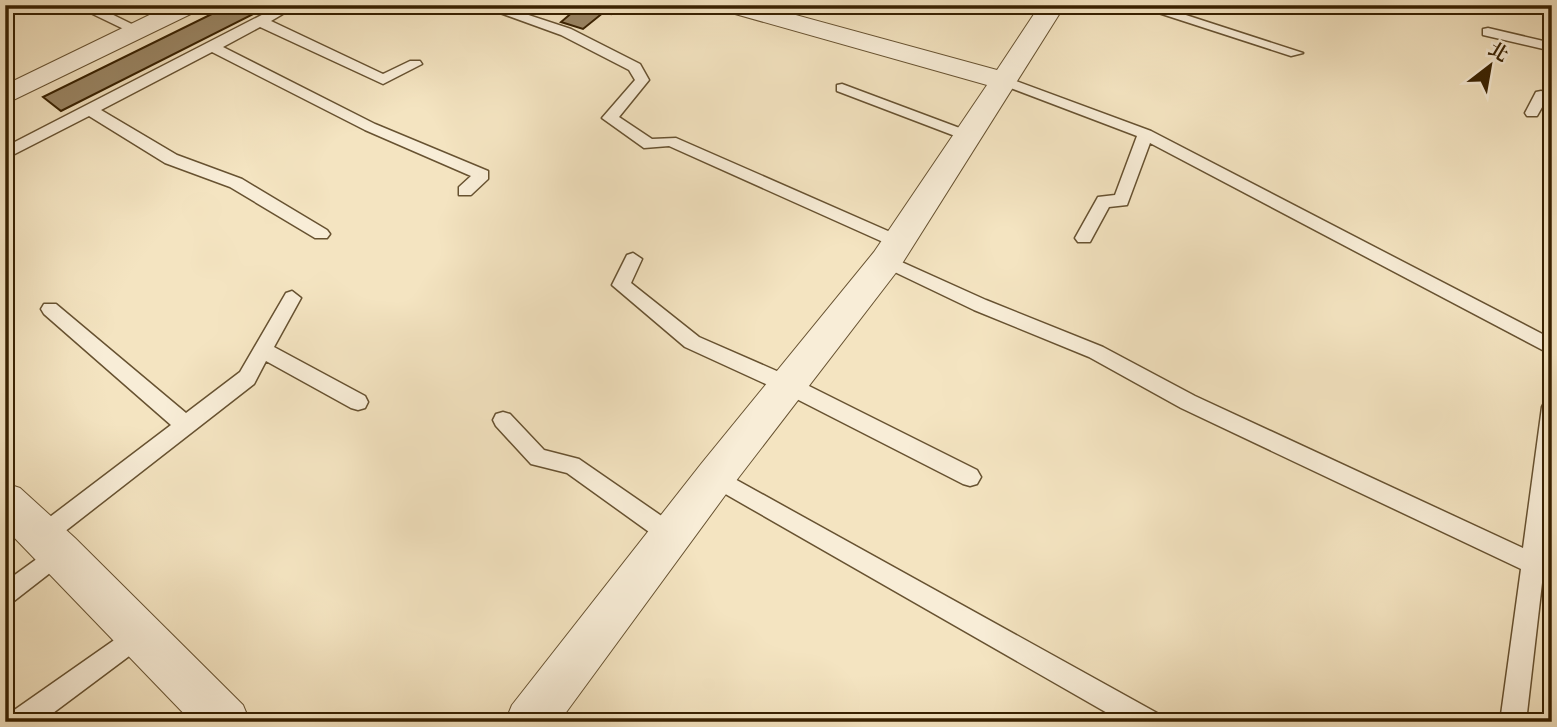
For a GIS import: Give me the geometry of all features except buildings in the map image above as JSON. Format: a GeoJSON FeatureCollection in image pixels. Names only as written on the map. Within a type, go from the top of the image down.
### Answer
{"type":"FeatureCollection","features":[{"type":"Feature","properties":{"kind":"street"},"geometry":{"type":"LineString","coordinates":[[730,5],[1005,81]]}},
{"type":"Feature","properties":{"kind":"street"},"geometry":{"type":"LineString","coordinates":[[529,722],[715,477],[892,251],[1053,5]]}},
{"type":"Feature","properties":{"kind":"street"},"geometry":{"type":"LineString","coordinates":[[5,96],[178,7]]}},
{"type":"Feature","properties":{"kind":"street"},"geometry":{"type":"LineString","coordinates":[[5,501],[141,633],[226,722]]}},
{"type":"Feature","properties":{"kind":"lane"},"geometry":{"type":"LineString","coordinates":[[80,5],[137,30]]}},
{"type":"Feature","properties":{"kind":"lane"},"geometry":{"type":"LineString","coordinates":[[5,154],[292,5]]}},
{"type":"Feature","properties":{"kind":"lane"},"geometry":{"type":"LineString","coordinates":[[484,5],[566,32],[635,67],[642,80],[610,118],[649,144],[671,141],[892,251],[980,304],[1096,352],[1188,402],[1531,563]]}},
{"type":"Feature","properties":{"kind":"lane"},"geometry":{"type":"LineString","coordinates":[[1140,5],[1296,53]]}},
{"type":"Feature","properties":{"kind":"lane"},"geometry":{"type":"LineString","coordinates":[[259,21],[383,80],[415,64]]}},
{"type":"Feature","properties":{"kind":"lane"},"geometry":{"type":"LineString","coordinates":[[1488,32],[1552,47]]}},
{"type":"Feature","properties":{"kind":"lane"},"geometry":{"type":"LineString","coordinates":[[211,46],[370,127],[482,175],[465,191]]}},
{"type":"Feature","properties":{"kind":"lane"},"geometry":{"type":"LineString","coordinates":[[1005,81],[1146,134],[1552,348]]}},
{"type":"Feature","properties":{"kind":"lane"},"geometry":{"type":"LineString","coordinates":[[842,88],[968,136]]}},
{"type":"Feature","properties":{"kind":"lane"},"geometry":{"type":"LineString","coordinates":[[1532,113],[1541,95],[1552,99]]}},
{"type":"Feature","properties":{"kind":"lane"},"geometry":{"type":"LineString","coordinates":[[89,110],[171,159],[236,183],[321,234]]}},
{"type":"Feature","properties":{"kind":"lane"},"geometry":{"type":"LineString","coordinates":[[1084,238],[1104,201],[1121,201],[1146,134]]}},
{"type":"Feature","properties":{"kind":"lane"},"geometry":{"type":"LineString","coordinates":[[633,259],[621,285],[692,342],[788,386],[970,477]]}},
{"type":"Feature","properties":{"kind":"lane"},"geometry":{"type":"LineString","coordinates":[[5,597],[51,544],[187,425],[247,378],[292,298]]}},
{"type":"Feature","properties":{"kind":"lane"},"geometry":{"type":"LineString","coordinates":[[50,310],[187,425]]}},
{"type":"Feature","properties":{"kind":"lane"},"geometry":{"type":"LineString","coordinates":[[263,350],[358,402]]}},
{"type":"Feature","properties":{"kind":"lane"},"geometry":{"type":"LineString","coordinates":[[1513,722],[1552,407]]}},
{"type":"Feature","properties":{"kind":"lane"},"geometry":{"type":"LineString","coordinates":[[503,420],[538,458],[572,465],[671,536]]}},
{"type":"Feature","properties":{"kind":"lane"},"geometry":{"type":"LineString","coordinates":[[715,477],[1148,722]]}},
{"type":"Feature","properties":{"kind":"lane"},"geometry":{"type":"LineString","coordinates":[[19,722],[141,633]]}}]}
